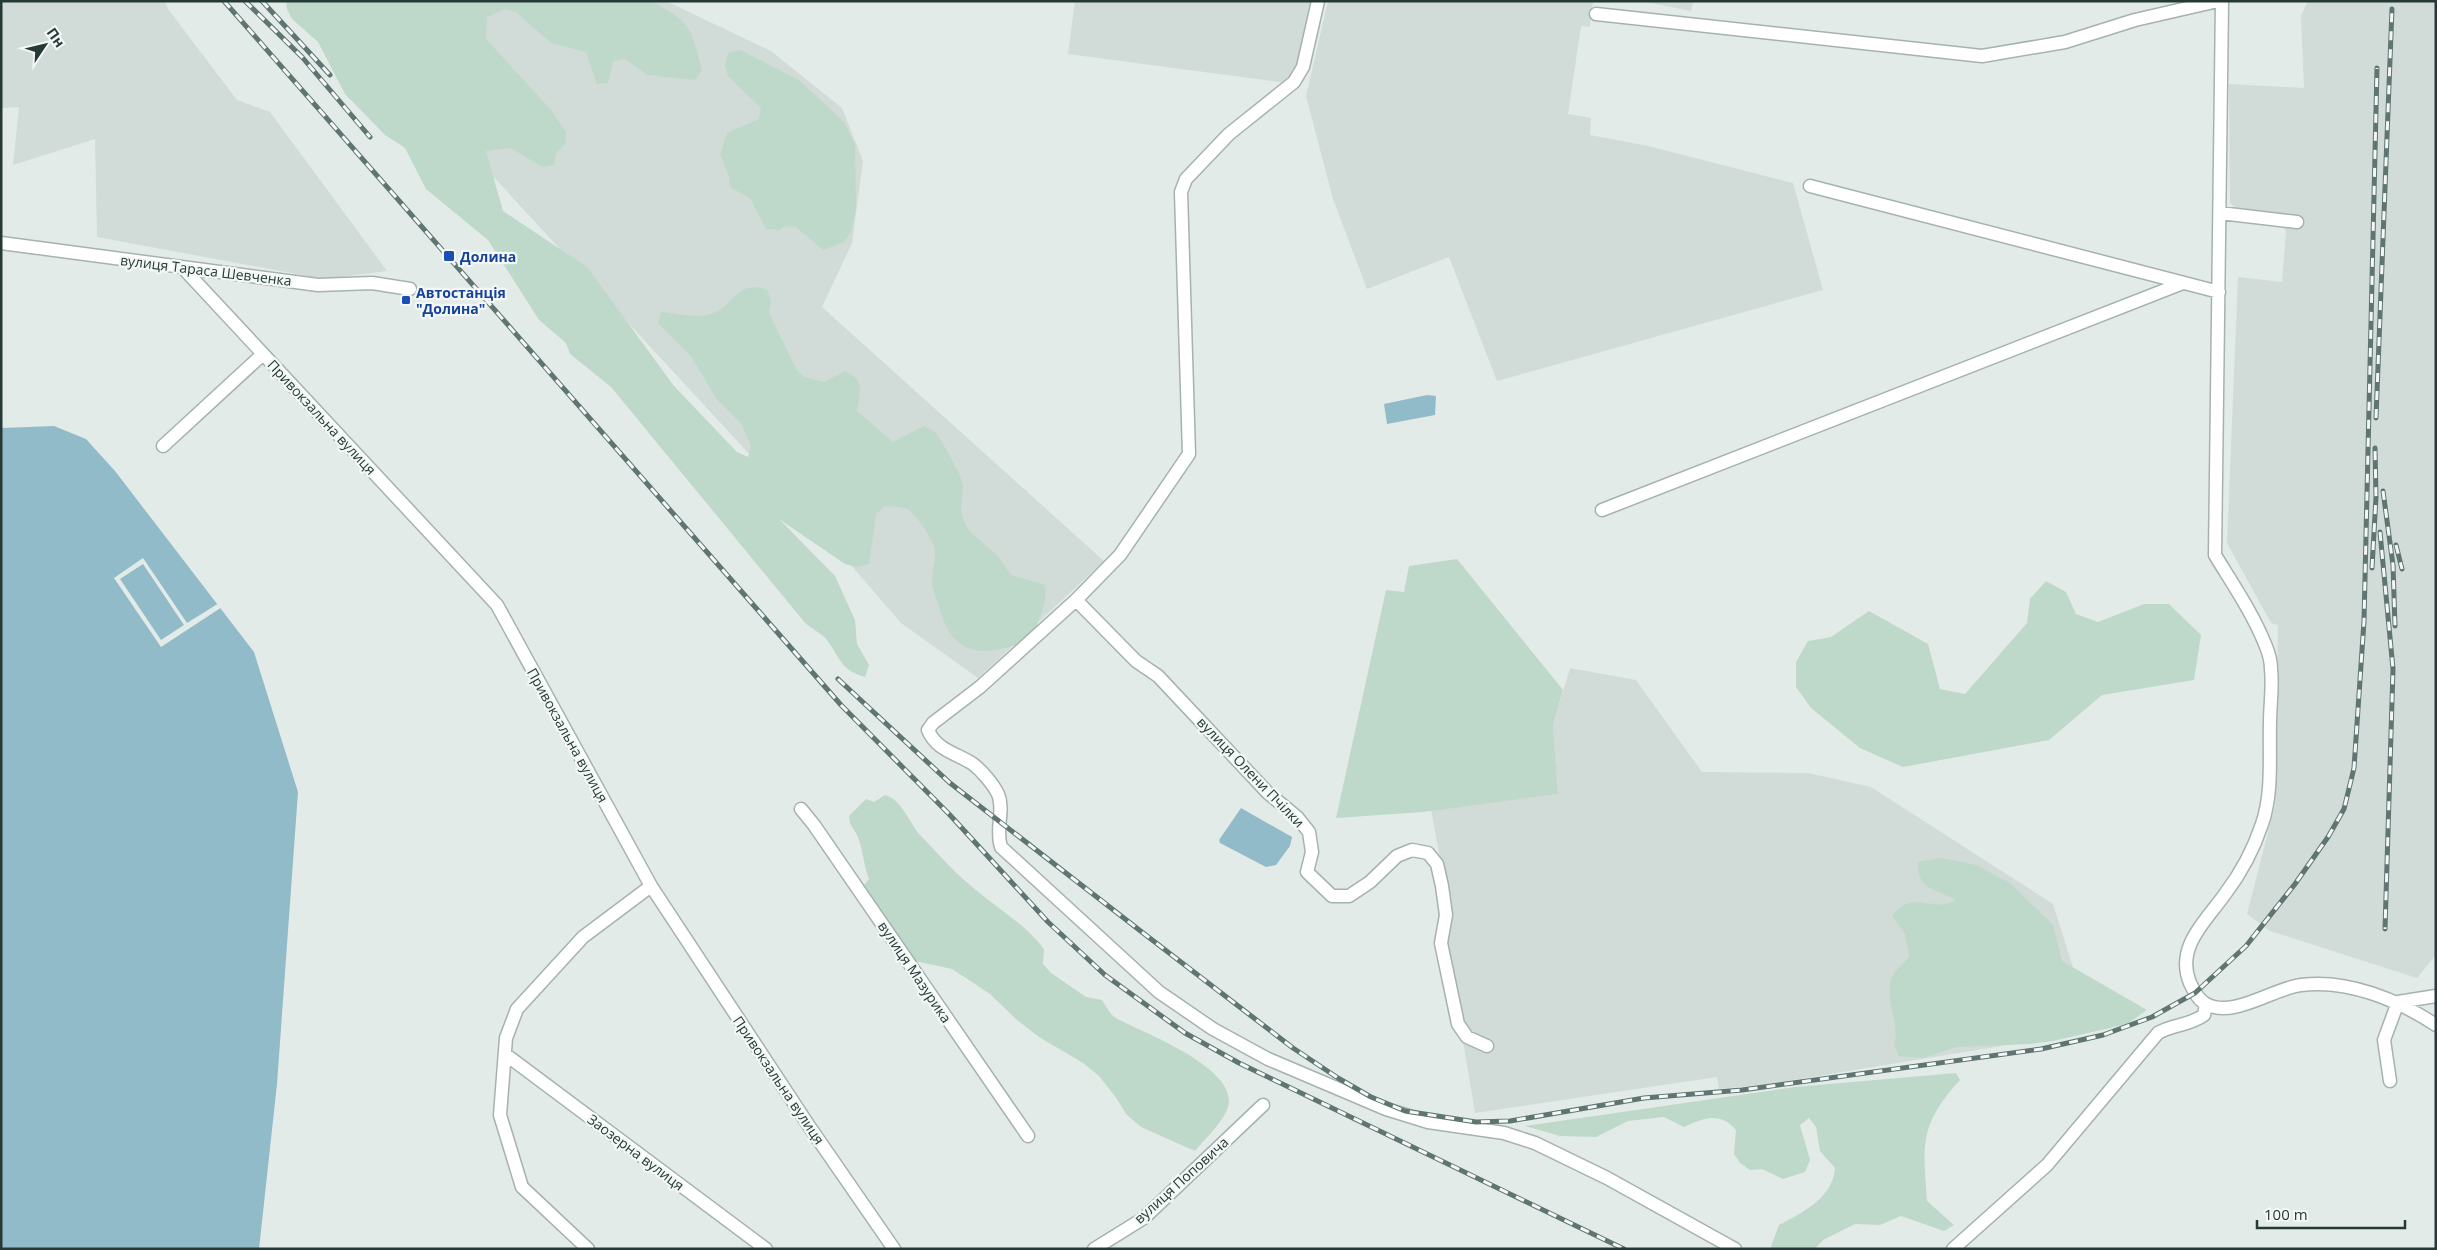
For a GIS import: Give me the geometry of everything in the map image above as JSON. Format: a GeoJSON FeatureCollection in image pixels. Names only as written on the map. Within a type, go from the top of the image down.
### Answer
{"type":"FeatureCollection","features":[{"type":"Feature","properties":{"kind":"street"},"geometry":{"type":"LineString","coordinates":[[1318,1],[1303,67],[1294,82],[1229,134],[1186,179],[1181,192],[1189,454],[1120,554],[1076,600],[980,687],[933,723],[928,730],[932,740],[974,765],[989,781],[998,795],[1001,810],[997,834],[1000,847],[1024,871],[1159,992],[1213,1029],[1268,1059],[1386,1109],[1428,1122],[1504,1133],[1536,1143],[1607,1178],[1736,1249]]}},
{"type":"Feature","properties":{"kind":"street"},"geometry":{"type":"LineString","coordinates":[[1596,14],[1982,56],[2065,42],[2135,20],[2218,1]]}},
{"type":"Feature","properties":{"kind":"street"},"geometry":{"type":"LineString","coordinates":[[2222,1],[2214,555],[2253,619],[2266,645],[2271,669],[2268,799],[2263,821],[2254,845],[2226,894],[2198,926],[2190,942],[2186,960],[2187,975],[2195,993],[2206,1004],[2230,1007],[2282,989],[2316,984],[2381,995],[2398,1002],[2436,1025]]}},
{"type":"Feature","properties":{"kind":"street"},"geometry":{"type":"LineString","coordinates":[[1810,186],[2219,292]]}},
{"type":"Feature","properties":{"kind":"street"},"geometry":{"type":"LineString","coordinates":[[2220,213],[2297,222]]}},
{"type":"Feature","properties":{"kind":"street","name":"вулиця Тараса Шевченка"},"geometry":{"type":"LineString","coordinates":[[1,244],[318,285],[372,283],[410,289]]}},
{"type":"Feature","properties":{"kind":"street","name":"Привокзальна вулиця"},"geometry":{"type":"LineString","coordinates":[[183,268],[496,606],[651,886],[809,1126],[894,1249]]}},
{"type":"Feature","properties":{"kind":"street"},"geometry":{"type":"LineString","coordinates":[[1602,510],[2184,283]]}},
{"type":"Feature","properties":{"kind":"street"},"geometry":{"type":"LineString","coordinates":[[163,446],[263,354]]}},
{"type":"Feature","properties":{"kind":"street","name":"вулиця Олени Пчілки"},"geometry":{"type":"LineString","coordinates":[[1076,600],[1136,660],[1158,676],[1268,792],[1297,817],[1309,832],[1312,852],[1308,872],[1332,896],[1349,896],[1370,882],[1397,856],[1412,850],[1428,853],[1437,864],[1442,886],[1446,915],[1441,943],[1458,1024],[1467,1037],[1487,1046]]}},
{"type":"Feature","properties":{"kind":"street","name":"вулиця Мазурика"},"geometry":{"type":"LineString","coordinates":[[801,809],[814,825],[1028,1136]]}},
{"type":"Feature","properties":{"kind":"street"},"geometry":{"type":"LineString","coordinates":[[588,1249],[522,1187],[500,1115],[506,1038],[517,1009],[583,937],[651,886]]}},
{"type":"Feature","properties":{"kind":"street"},"geometry":{"type":"LineString","coordinates":[[2398,1002],[2436,996]]}},
{"type":"Feature","properties":{"kind":"street"},"geometry":{"type":"LineString","coordinates":[[2390,1082],[2384,1040],[2398,1002]]}},
{"type":"Feature","properties":{"kind":"street"},"geometry":{"type":"LineString","coordinates":[[1953,1249],[2047,1165],[2158,1033],[2171,1025],[2188,1025],[2198,1020],[2204,1015],[2206,1004]]}},
{"type":"Feature","properties":{"kind":"street","name":"Заозерна вулиця"},"geometry":{"type":"LineString","coordinates":[[505,1054],[766,1249]]}},
{"type":"Feature","properties":{"kind":"street","name":"вулиця Поповича"},"geometry":{"type":"LineString","coordinates":[[1094,1249],[1144,1218],[1263,1104]]}},
{"type":"Feature","properties":{"kind":"shaded area"},"geometry":{"type":"Polygon","coordinates":[[[1,1],[165,1],[168,9],[237,100],[270,112],[387,271],[324,279],[97,237],[95,139],[13,165],[19,107],[1,108],[1,1]]]}},
{"type":"Feature","properties":{"kind":"shaded area"},"geometry":{"type":"Polygon","coordinates":[[[331,1],[666,1],[771,51],[842,108],[863,161],[852,243],[822,307],[1104,561],[978,678],[901,623],[837,549],[331,1]]]}},
{"type":"Feature","properties":{"kind":"shaded area"},"geometry":{"type":"Polygon","coordinates":[[[1075,1],[1312,1],[1297,65],[1288,83],[1068,54],[1075,1]]]}},
{"type":"Feature","properties":{"kind":"shaded area"},"geometry":{"type":"Polygon","coordinates":[[[1328,1],[1593,1],[1590,27],[1581,26],[1568,114],[1591,118],[1590,135],[1648,146],[1793,183],[1823,290],[1497,381],[1449,257],[1367,289],[1333,199],[1306,96],[1328,1]]]}},
{"type":"Feature","properties":{"kind":"shaded area"},"geometry":{"type":"Polygon","coordinates":[[[1641,1],[1693,1],[1691,11],[1641,1]]]}},
{"type":"Feature","properties":{"kind":"shaded area"},"geometry":{"type":"Polygon","coordinates":[[[2308,1],[2436,1],[2436,955],[2417,978],[2270,931],[2247,914],[2275,805],[2278,625],[2271,623],[2227,543],[2238,277],[2282,282],[2286,232],[2283,226],[2241,212],[2230,203],[2229,84],[2304,88],[2301,16],[2308,1]]]}},
{"type":"Feature","properties":{"kind":"shaded area"},"geometry":{"type":"Polygon","coordinates":[[[1570,668],[1636,680],[1702,772],[1808,773],[1871,787],[2053,904],[2093,1031],[1769,1084],[1719,1089],[1717,1077],[1475,1113],[1446,940],[1451,916],[1431,810],[1558,794],[1553,725],[1570,668]]]}},
{"type":"Feature","properties":{"kind":"green space"},"geometry":{"type":"Polygon","coordinates":[[[286,1],[650,1],[674,14],[687,27],[695,44],[702,70],[695,80],[648,75],[625,59],[613,61],[608,83],[597,84],[586,52],[551,43],[516,12],[505,9],[487,17],[486,39],[551,110],[566,132],[565,144],[556,153],[554,165],[542,167],[511,148],[486,151],[503,211],[587,267],[674,386],[737,452],[748,457],[751,446],[741,423],[716,398],[691,356],[658,323],[661,312],[690,316],[707,315],[716,312],[741,291],[748,288],[756,287],[767,290],[771,301],[769,313],[796,369],[804,377],[824,382],[845,371],[852,375],[860,387],[857,411],[893,442],[924,426],[935,432],[959,473],[963,485],[961,509],[964,522],[970,532],[997,555],[1011,575],[1045,585],[1044,605],[1032,634],[1024,641],[1015,645],[991,650],[969,648],[954,638],[943,619],[934,593],[932,576],[935,554],[934,546],[922,525],[907,509],[884,506],[876,515],[869,564],[857,567],[845,564],[779,519],[835,576],[855,620],[857,644],[869,665],[865,677],[856,674],[845,666],[826,639],[806,624],[611,387],[570,354],[566,343],[539,320],[488,240],[426,189],[405,148],[385,135],[345,94],[318,42],[292,19],[287,9],[286,1]]]}},
{"type":"Feature","properties":{"kind":"green space"},"geometry":{"type":"Polygon","coordinates":[[[740,50],[799,80],[844,122],[855,144],[856,208],[851,232],[844,242],[823,250],[796,227],[785,226],[779,230],[766,229],[750,198],[730,187],[729,176],[720,155],[727,133],[759,119],[761,108],[728,76],[725,65],[728,53],[740,50]]]}},
{"type":"Feature","properties":{"kind":"green space"},"geometry":{"type":"Polygon","coordinates":[[[1457,559],[1563,690],[1553,725],[1558,794],[1423,812],[1336,818],[1386,590],[1404,592],[1409,566],[1457,559]]]}},
{"type":"Feature","properties":{"kind":"green space"},"geometry":{"type":"Polygon","coordinates":[[[2046,581],[2066,592],[2076,614],[2098,622],[2144,604],[2169,604],[2201,635],[2194,680],[2102,695],[2049,740],[1903,767],[1860,748],[1811,708],[1796,687],[1796,662],[1808,641],[1831,637],[1869,611],[1928,644],[1940,689],[1965,694],[2027,623],[2030,599],[2046,581]]]}},
{"type":"Feature","properties":{"kind":"green space"},"geometry":{"type":"Polygon","coordinates":[[[885,795],[897,802],[917,832],[956,872],[1037,940],[1044,949],[1043,964],[1051,973],[1086,997],[1102,1000],[1114,1017],[1167,1043],[1207,1067],[1221,1082],[1229,1096],[1226,1112],[1216,1127],[1195,1151],[1141,1127],[1126,1114],[1099,1076],[1083,1063],[1039,1037],[1017,1020],[990,994],[952,969],[915,961],[860,890],[869,879],[859,840],[850,824],[849,816],[866,799],[874,802],[885,795]]]}},
{"type":"Feature","properties":{"kind":"green space"},"geometry":{"type":"Polygon","coordinates":[[[1941,858],[1976,865],[2010,883],[2053,925],[2062,961],[2147,1010],[2127,1024],[2053,1041],[2029,1044],[1956,1047],[1923,1058],[1899,1056],[1894,1046],[1896,1037],[1890,1000],[1890,983],[1894,973],[1909,957],[1905,934],[1892,916],[1900,908],[1915,902],[1947,904],[1956,900],[1924,884],[1921,878],[1918,862],[1941,858]]]}},
{"type":"Feature","properties":{"kind":"green space"},"geometry":{"type":"Polygon","coordinates":[[[1956,1073],[1960,1080],[1937,1110],[1930,1123],[1925,1150],[1927,1201],[1954,1225],[1944,1231],[1901,1216],[1880,1225],[1855,1224],[1823,1240],[1815,1249],[1770,1249],[1779,1225],[1815,1203],[1829,1188],[1833,1179],[1835,1168],[1820,1151],[1816,1127],[1809,1118],[1800,1125],[1810,1160],[1805,1172],[1783,1179],[1762,1169],[1750,1170],[1740,1163],[1734,1154],[1736,1130],[1724,1120],[1718,1118],[1705,1119],[1684,1127],[1664,1117],[1628,1121],[1596,1137],[1560,1136],[1525,1126],[1795,1087],[1956,1073]]]}},
{"type":"Feature","properties":{"kind":"water"},"geometry":{"type":"Polygon","coordinates":[[[1427,395],[1436,396],[1435,415],[1387,424],[1384,404],[1427,395]]]}},
{"type":"Feature","properties":{"kind":"water"},"geometry":{"type":"Polygon","coordinates":[[[54,426],[86,439],[115,471],[254,652],[298,792],[277,1084],[259,1249],[1,1249],[1,428],[54,426]]]}},
{"type":"Feature","properties":{"kind":"water"},"geometry":{"type":"Polygon","coordinates":[[[1241,808],[1292,837],[1290,846],[1276,865],[1266,867],[1220,843],[1219,840],[1241,808]]]}},
{"type":"Feature","properties":{"kind":"pier"},"geometry":{"type":"Polygon","coordinates":[[[143,558],[187,623],[219,603],[222,607],[161,647],[114,578],[143,558]],[[143,564],[120,579],[161,640],[184,625],[143,564]]]}},
{"type":"Feature","properties":{"kind":"railway"},"geometry":{"type":"LineString","coordinates":[[224,1],[841,705],[949,814],[1048,922],[1105,975],[1185,1033],[1239,1063],[1624,1249]]}},
{"type":"Feature","properties":{"kind":"railway"},"geometry":{"type":"LineString","coordinates":[[245,1],[302,57],[370,137]]}},
{"type":"Feature","properties":{"kind":"railway"},"geometry":{"type":"LineString","coordinates":[[262,1],[330,75]]}},
{"type":"Feature","properties":{"kind":"railway"},"geometry":{"type":"LineString","coordinates":[[2376,418],[2392,9]]}},
{"type":"Feature","properties":{"kind":"railway"},"geometry":{"type":"LineString","coordinates":[[838,679],[950,783],[1293,1048],[1371,1097],[1405,1111],[1476,1122],[1510,1121],[1644,1098],[1742,1090],[2041,1049],[2103,1035],[2152,1017],[2195,993],[2246,946],[2295,884],[2328,837],[2344,809],[2354,768],[2364,621],[2377,68]]}},
{"type":"Feature","properties":{"kind":"railway"},"geometry":{"type":"LineString","coordinates":[[2372,568],[2376,497],[2375,448]]}},
{"type":"Feature","properties":{"kind":"railway"},"geometry":{"type":"LineString","coordinates":[[2383,491],[2393,565],[2395,626]]}},
{"type":"Feature","properties":{"kind":"railway"},"geometry":{"type":"LineString","coordinates":[[2380,532],[2393,669],[2385,929]]}},
{"type":"Feature","properties":{"kind":"railway"},"geometry":{"type":"LineString","coordinates":[[2396,545],[2402,569]]}},
{"type":"Feature","properties":{"kind":"place","name":"Долина"},"geometry":{"type":"Point","coordinates":[449,256]}},
{"type":"Feature","properties":{"kind":"place","name":"Автостанція \"Долина\""},"geometry":{"type":"Point","coordinates":[406,300]}}]}
